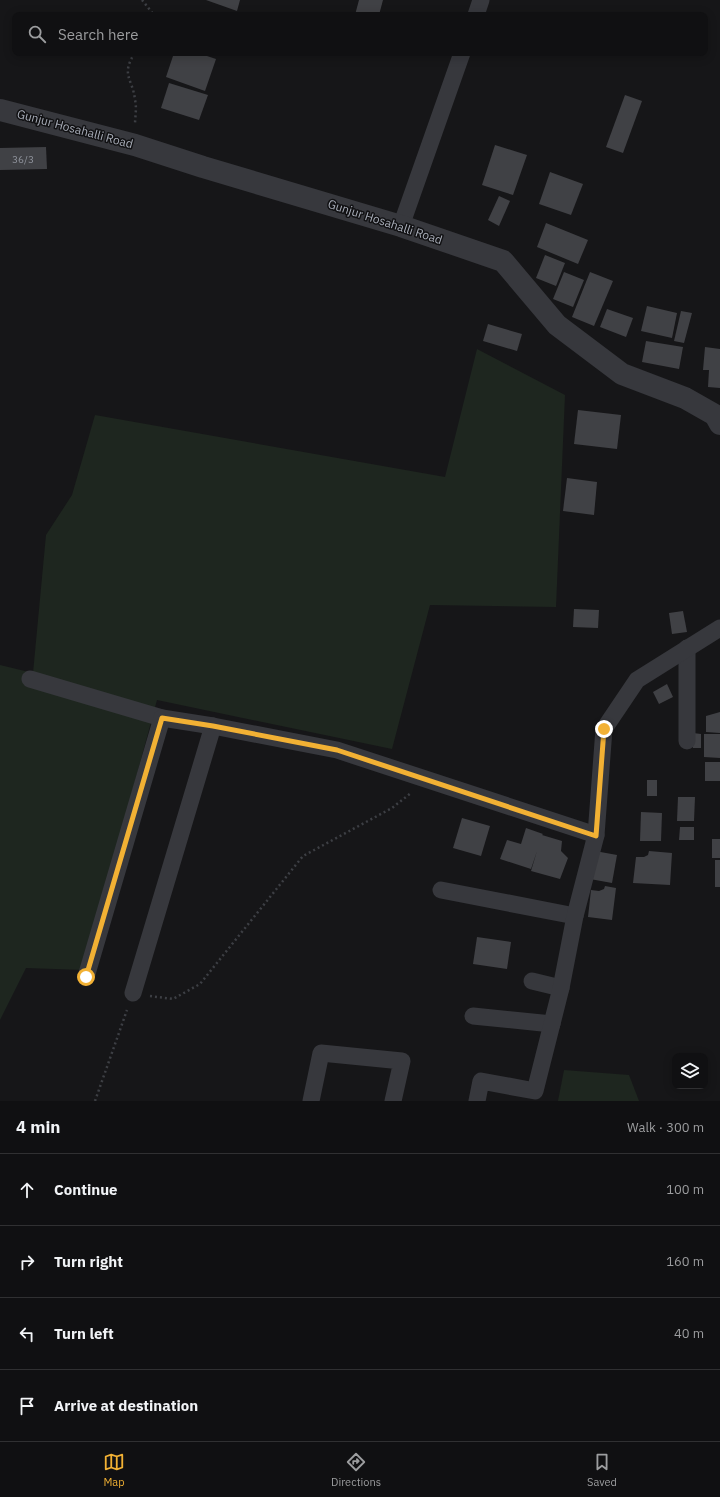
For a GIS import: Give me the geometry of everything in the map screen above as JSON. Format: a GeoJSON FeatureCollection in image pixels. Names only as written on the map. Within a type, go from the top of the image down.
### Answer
{"type":"FeatureCollection","features":[{"type":"Feature","properties":{"kind":"street"},"geometry":{"type":"LineString","coordinates":[[477,12],[481,0]]}},
{"type":"Feature","properties":{"kind":"street"},"geometry":{"type":"LineString","coordinates":[[400,226],[461,56]]}},
{"type":"Feature","properties":{"kind":"street","name":"Gunjur Hosahalli Road"},"geometry":{"type":"LineString","coordinates":[[0,110],[136,145],[203,167],[400,226],[503,261],[557,325],[622,374],[685,398],[718,414]]}},
{"type":"Feature","properties":{"kind":"street"},"geometry":{"type":"LineString","coordinates":[[477,1101],[480,1081],[535,1091],[552,1024],[575,916],[596,836],[604,729],[637,680],[720,628]]}},
{"type":"Feature","properties":{"kind":"street"},"geometry":{"type":"LineString","coordinates":[[687,648],[687,742]]}},
{"type":"Feature","properties":{"kind":"street"},"geometry":{"type":"LineString","coordinates":[[30,679],[162,718],[213,726],[337,750],[596,836]]}},
{"type":"Feature","properties":{"kind":"street"},"geometry":{"type":"LineString","coordinates":[[86,977],[162,718]]}},
{"type":"Feature","properties":{"kind":"street"},"geometry":{"type":"LineString","coordinates":[[133,993],[213,726]]}},
{"type":"Feature","properties":{"kind":"street"},"geometry":{"type":"LineString","coordinates":[[441,890],[575,916]]}},
{"type":"Feature","properties":{"kind":"street"},"geometry":{"type":"LineString","coordinates":[[532,982],[560,988]]}},
{"type":"Feature","properties":{"kind":"street"},"geometry":{"type":"LineString","coordinates":[[474,1016],[552,1024]]}},
{"type":"Feature","properties":{"kind":"street"},"geometry":{"type":"LineString","coordinates":[[311,1101],[321,1053],[402,1061],[393,1101]]}},
{"type":"Feature","properties":{"kind":"path"},"geometry":{"type":"LineString","coordinates":[[142,0],[152,12]]}},
{"type":"Feature","properties":{"kind":"path"},"geometry":{"type":"LineString","coordinates":[[133,56],[128,62],[128,76],[136,100],[136,145]]}},
{"type":"Feature","properties":{"kind":"path"},"geometry":{"type":"LineString","coordinates":[[95,1101],[133,993],[173,999],[200,984],[303,856],[392,808],[427,780]]}},
{"type":"Feature","properties":{"kind":"shaded area"},"geometry":{"type":"Polygon","coordinates":[[[477,349],[565,395],[556,607],[430,605],[392,749],[157,700],[84,970],[26,968],[0,1020],[0,665],[33,673],[46,535],[72,495],[95,415],[445,477],[477,349]]]}},
{"type":"Feature","properties":{"kind":"shaded area"},"geometry":{"type":"Polygon","coordinates":[[[564,1070],[629,1075],[639,1101],[558,1101],[564,1070]]]}},
{"type":"Feature","properties":{"kind":"building"},"geometry":{"type":"Polygon","coordinates":[[[206,0],[240,0],[237,11],[206,0]]]}},
{"type":"Feature","properties":{"kind":"building"},"geometry":{"type":"Polygon","coordinates":[[[359,0],[383,0],[380,12],[356,12],[359,0]]]}},
{"type":"Feature","properties":{"kind":"building"},"geometry":{"type":"Polygon","coordinates":[[[173,56],[207,56],[216,59],[205,91],[166,77],[173,56]]]}},
{"type":"Feature","properties":{"kind":"building"},"geometry":{"type":"Polygon","coordinates":[[[169,83],[208,95],[199,120],[161,108],[169,83]]]}},
{"type":"Feature","properties":{"kind":"building"},"geometry":{"type":"Polygon","coordinates":[[[625,95],[642,101],[623,153],[606,147],[625,95]]]}},
{"type":"Feature","properties":{"kind":"building"},"geometry":{"type":"Polygon","coordinates":[[[495,145],[527,155],[513,195],[482,185],[495,145]]]}},
{"type":"Feature","properties":{"kind":"building"},"geometry":{"type":"Polygon","coordinates":[[[46,147],[47,169],[0,170],[0,148],[46,147]]]}},
{"type":"Feature","properties":{"kind":"building"},"geometry":{"type":"Polygon","coordinates":[[[550,172],[583,184],[571,215],[539,204],[550,172]]]}},
{"type":"Feature","properties":{"kind":"building"},"geometry":{"type":"Polygon","coordinates":[[[499,196],[510,201],[499,226],[488,220],[499,196]]]}},
{"type":"Feature","properties":{"kind":"building"},"geometry":{"type":"Polygon","coordinates":[[[546,223],[588,240],[578,264],[537,247],[546,223]]]}},
{"type":"Feature","properties":{"kind":"building"},"geometry":{"type":"Polygon","coordinates":[[[545,255],[565,263],[556,286],[536,278],[545,255]]]}},
{"type":"Feature","properties":{"kind":"building"},"geometry":{"type":"Polygon","coordinates":[[[564,272],[584,280],[573,307],[553,299],[564,272]]]}},
{"type":"Feature","properties":{"kind":"building"},"geometry":{"type":"Polygon","coordinates":[[[590,272],[613,281],[594,326],[572,317],[590,272]]]}},
{"type":"Feature","properties":{"kind":"building"},"geometry":{"type":"Polygon","coordinates":[[[647,306],[677,313],[672,338],[641,331],[647,306]]]}},
{"type":"Feature","properties":{"kind":"building"},"geometry":{"type":"Polygon","coordinates":[[[607,309],[633,318],[626,337],[600,327],[607,309]]]}},
{"type":"Feature","properties":{"kind":"building"},"geometry":{"type":"Polygon","coordinates":[[[681,311],[692,313],[684,343],[674,341],[681,311]]]}},
{"type":"Feature","properties":{"kind":"building"},"geometry":{"type":"Polygon","coordinates":[[[488,324],[522,334],[517,351],[483,341],[488,324]]]}},
{"type":"Feature","properties":{"kind":"building"},"geometry":{"type":"Polygon","coordinates":[[[646,341],[683,347],[679,369],[642,362],[646,341]]]}},
{"type":"Feature","properties":{"kind":"building"},"geometry":{"type":"Polygon","coordinates":[[[705,347],[720,349],[720,388],[708,387],[709,370],[703,370],[705,347]]]}},
{"type":"Feature","properties":{"kind":"building"},"geometry":{"type":"Polygon","coordinates":[[[578,410],[621,415],[617,449],[574,444],[578,410]]]}},
{"type":"Feature","properties":{"kind":"building"},"geometry":{"type":"Polygon","coordinates":[[[567,478],[597,482],[594,515],[563,511],[567,478]]]}},
{"type":"Feature","properties":{"kind":"building"},"geometry":{"type":"Polygon","coordinates":[[[574,609],[599,610],[598,628],[573,627],[574,609]]]}},
{"type":"Feature","properties":{"kind":"building"},"geometry":{"type":"Polygon","coordinates":[[[683,611],[687,632],[672,634],[669,613],[683,611]]]}},
{"type":"Feature","properties":{"kind":"building"},"geometry":{"type":"Polygon","coordinates":[[[667,684],[673,697],[659,704],[653,692],[667,684]]]}},
{"type":"Feature","properties":{"kind":"building"},"geometry":{"type":"Polygon","coordinates":[[[720,712],[720,733],[706,732],[706,716],[720,712]]]}},
{"type":"Feature","properties":{"kind":"building"},"geometry":{"type":"Polygon","coordinates":[[[693,733],[701,734],[701,748],[693,748],[693,733]]]}},
{"type":"Feature","properties":{"kind":"building"},"geometry":{"type":"Polygon","coordinates":[[[704,734],[720,734],[720,758],[704,757],[704,734]]]}},
{"type":"Feature","properties":{"kind":"building"},"geometry":{"type":"Polygon","coordinates":[[[705,762],[720,762],[720,781],[705,781],[705,762]]]}},
{"type":"Feature","properties":{"kind":"building"},"geometry":{"type":"Polygon","coordinates":[[[647,780],[657,780],[657,796],[647,796],[647,780]]]}},
{"type":"Feature","properties":{"kind":"building"},"geometry":{"type":"Polygon","coordinates":[[[678,797],[695,797],[694,821],[677,821],[678,797]]]}},
{"type":"Feature","properties":{"kind":"building"},"geometry":{"type":"Polygon","coordinates":[[[641,812],[662,813],[661,841],[640,841],[641,812]]]}},
{"type":"Feature","properties":{"kind":"building"},"geometry":{"type":"Polygon","coordinates":[[[462,818],[490,826],[481,856],[453,848],[462,818]]]}},
{"type":"Feature","properties":{"kind":"building"},"geometry":{"type":"Polygon","coordinates":[[[680,827],[694,827],[694,840],[679,840],[680,827]]]}},
{"type":"Feature","properties":{"kind":"building"},"geometry":{"type":"Polygon","coordinates":[[[526,828],[562,841],[561,851],[568,858],[560,879],[531,871],[537,851],[531,869],[500,859],[507,840],[521,844],[526,828]]]}},
{"type":"Feature","properties":{"kind":"building"},"geometry":{"type":"Polygon","coordinates":[[[712,839],[720,839],[720,858],[712,858],[712,839]]]}},
{"type":"Feature","properties":{"kind":"building"},"geometry":{"type":"Polygon","coordinates":[[[595,851],[617,855],[612,883],[590,879],[595,851]]]}},
{"type":"Feature","properties":{"kind":"building"},"geometry":{"type":"Polygon","coordinates":[[[649,851],[672,853],[670,885],[633,883],[636,857],[644,857],[648,855],[649,851]]]}},
{"type":"Feature","properties":{"kind":"building"},"geometry":{"type":"Polygon","coordinates":[[[715,860],[720,860],[720,887],[715,887],[715,860]]]}},
{"type":"Feature","properties":{"kind":"building"},"geometry":{"type":"Polygon","coordinates":[[[605,886],[616,888],[612,920],[588,917],[591,890],[599,891],[604,889],[605,886]]]}},
{"type":"Feature","properties":{"kind":"building"},"geometry":{"type":"Polygon","coordinates":[[[477,937],[511,942],[507,969],[473,964],[477,937]]]}},
{"type":"Feature","properties":{"kind":"route"},"geometry":{"type":"LineString","coordinates":[[86,977],[162,718],[213,726],[337,750],[596,836],[604,729]]}}]}
